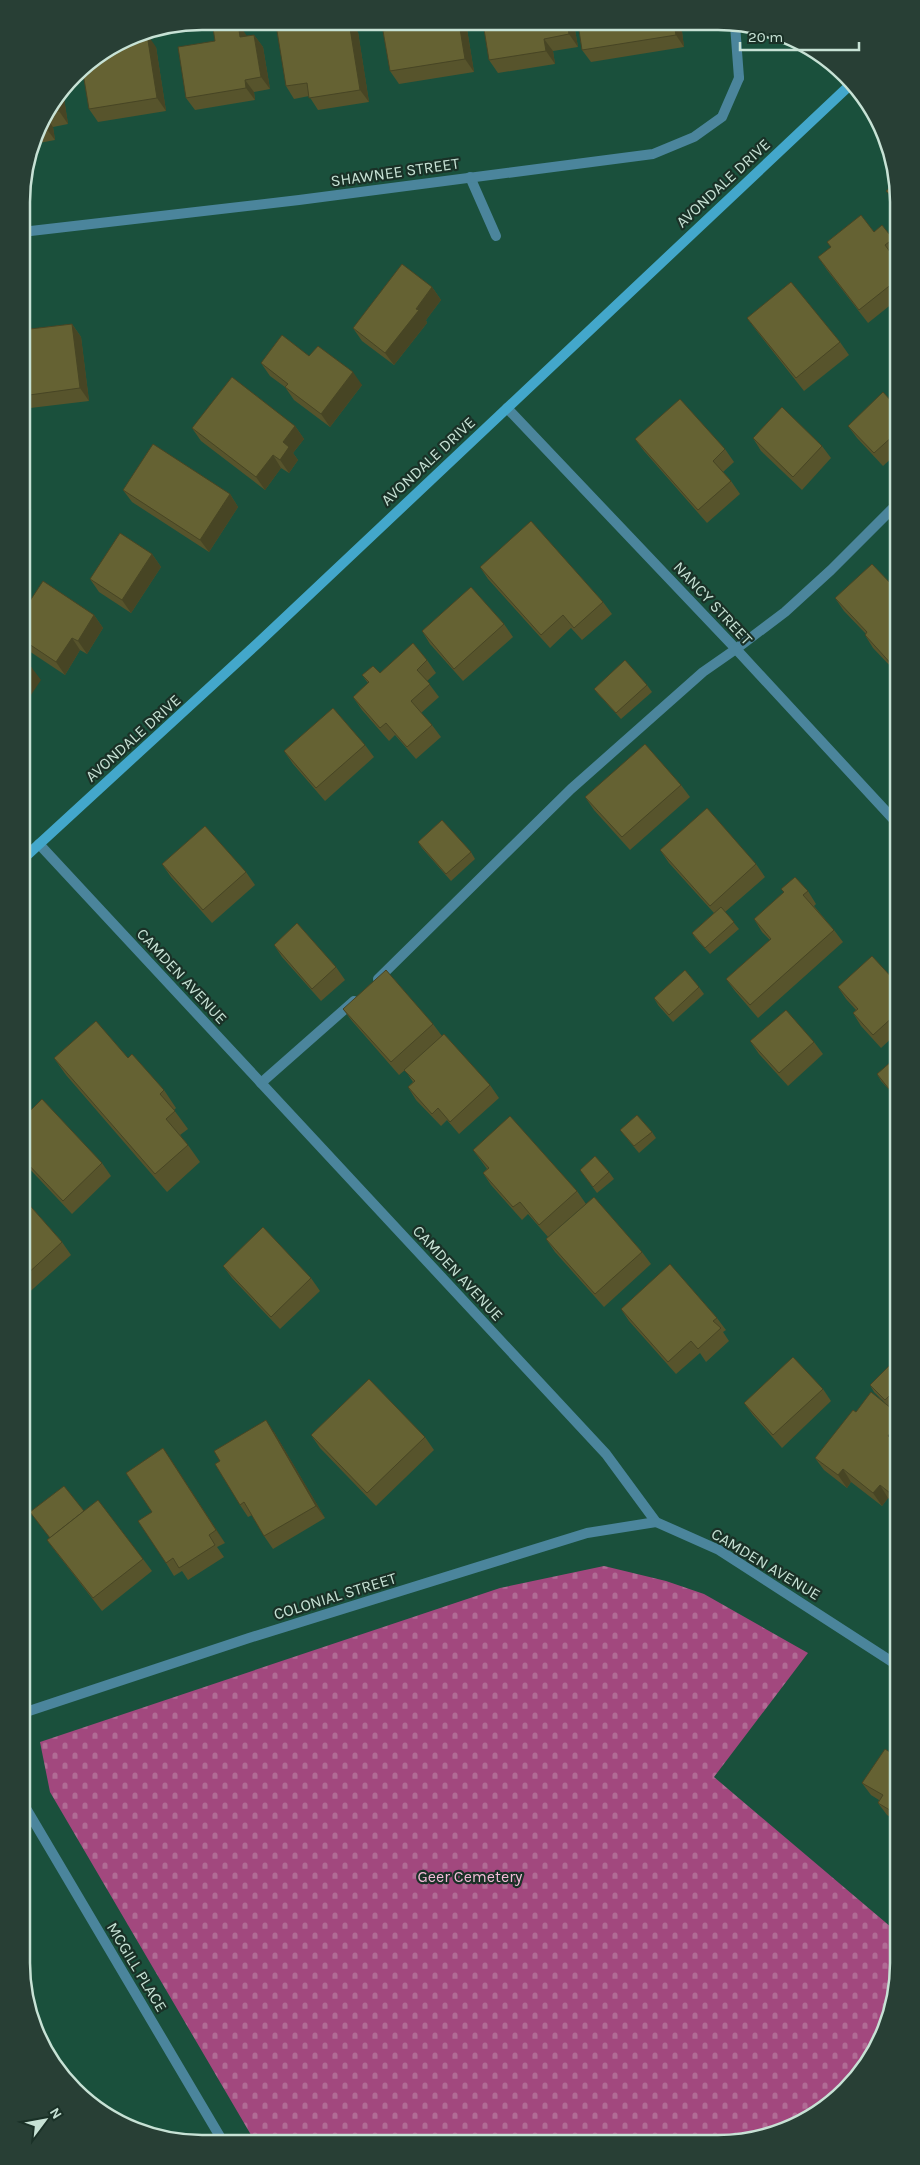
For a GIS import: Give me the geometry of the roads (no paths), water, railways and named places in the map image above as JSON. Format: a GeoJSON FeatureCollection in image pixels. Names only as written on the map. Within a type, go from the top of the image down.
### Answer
{"type":"FeatureCollection","features":[{"type":"Feature","properties":{"kind":"main road","name":"AVONDALE DRIVE"},"geometry":{"type":"LineString","coordinates":[[30,852],[258,644],[847,88]]}},
{"type":"Feature","properties":{"kind":"street","name":"SHAWNEE STREET"},"geometry":{"type":"LineString","coordinates":[[30,231],[289,201],[653,154],[694,137],[722,117],[740,78],[736,31]]}},
{"type":"Feature","properties":{"kind":"street"},"geometry":{"type":"LineString","coordinates":[[470,177],[496,236]]}},
{"type":"Feature","properties":{"kind":"street","name":"NANCY STREET"},"geometry":{"type":"LineString","coordinates":[[507,408],[890,816]]}},
{"type":"Feature","properties":{"kind":"street"},"geometry":{"type":"LineString","coordinates":[[261,1083],[408,951],[571,789],[703,672],[736,650],[785,612],[890,511]]}},
{"type":"Feature","properties":{"kind":"street","name":"CAMDEN AVENUE"},"geometry":{"type":"LineString","coordinates":[[39,844],[606,1454],[656,1522],[719,1550],[890,1660]]}},
{"type":"Feature","properties":{"kind":"street","name":"COLONIAL STREET"},"geometry":{"type":"LineString","coordinates":[[30,1711],[249,1638],[587,1533],[656,1522]]}},
{"type":"Feature","properties":{"kind":"street","name":"MCGILL PLACE"},"geometry":{"type":"LineString","coordinates":[[30,1815],[219,2135]]}},
{"type":"Feature","properties":{"kind":"park label","name":"Geer Cemetery"},"geometry":{"type":"Point","coordinates":[470,1876]}}]}
